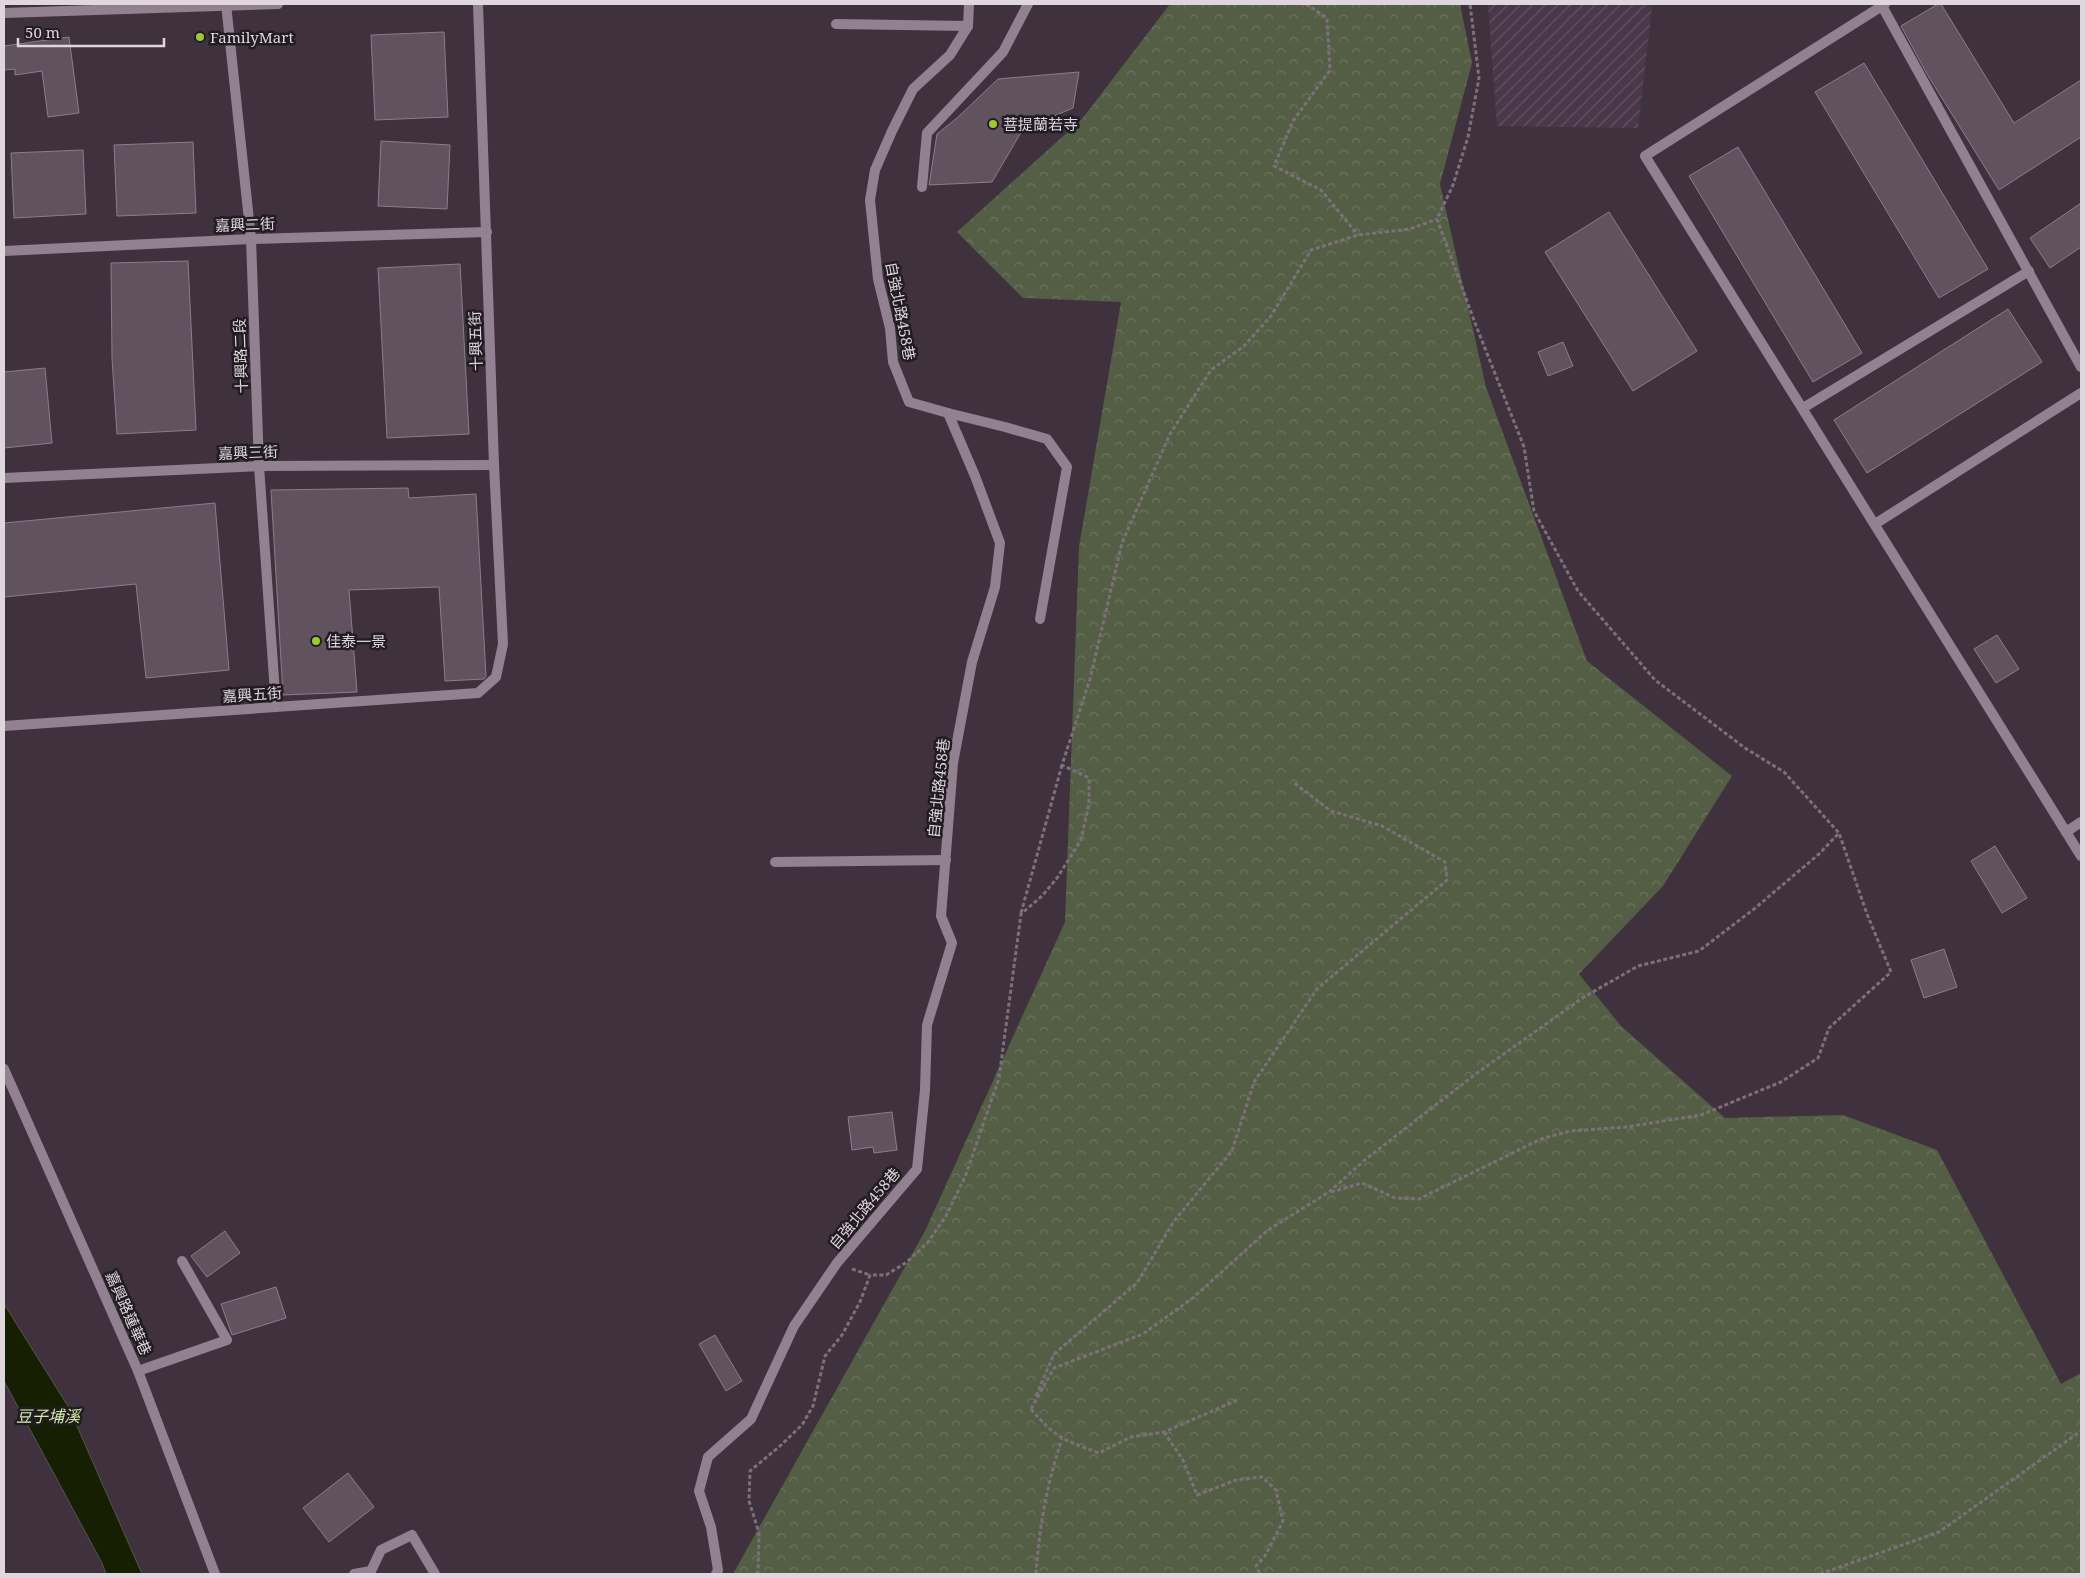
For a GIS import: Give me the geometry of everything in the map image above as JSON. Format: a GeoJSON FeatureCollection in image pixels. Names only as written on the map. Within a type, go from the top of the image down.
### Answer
{"type":"FeatureCollection","features":[{"type":"Feature","properties":{"kind":"street"},"geometry":{"type":"LineString","coordinates":[[4,13],[278,4]]}},
{"type":"Feature","properties":{"kind":"street","name":"十興五街"},"geometry":{"type":"LineString","coordinates":[[478,4],[494,465],[504,644],[496,677]]}},
{"type":"Feature","properties":{"kind":"street"},"geometry":{"type":"LineString","coordinates":[[836,24],[968,26],[969,4]]}},
{"type":"Feature","properties":{"kind":"street"},"geometry":{"type":"LineString","coordinates":[[922,188],[927,133],[1004,52],[1028,4]]}},
{"type":"Feature","properties":{"kind":"street","name":"十興路二段"},"geometry":{"type":"LineString","coordinates":[[227,5],[250,239],[259,466],[276,707]]}},
{"type":"Feature","properties":{"kind":"street"},"geometry":{"type":"LineString","coordinates":[[2081,367],[1883,5],[1645,156],[2081,856]]}},
{"type":"Feature","properties":{"kind":"street","name":"自強北路458巷"},"geometry":{"type":"LineString","coordinates":[[716,1574],[718,1570],[711,1527],[699,1490],[708,1457],[751,1419],[794,1326],[837,1263],[917,1170],[925,1090],[927,1025],[952,942],[942,916],[953,763],[972,662],[995,587],[1000,543],[975,476],[948,413],[909,402],[894,362],[890,328],[878,279],[870,200],[875,170],[913,89],[950,54],[968,26]]}},
{"type":"Feature","properties":{"kind":"street","name":"嘉興二街"},"geometry":{"type":"LineString","coordinates":[[4,251],[250,239],[487,232]]}},
{"type":"Feature","properties":{"kind":"street"},"geometry":{"type":"LineString","coordinates":[[1803,408],[2029,271]]}},
{"type":"Feature","properties":{"kind":"street"},"geometry":{"type":"LineString","coordinates":[[1875,524],[2081,393]]}},
{"type":"Feature","properties":{"kind":"street"},"geometry":{"type":"LineString","coordinates":[[948,413],[1047,439],[1067,467],[1040,619]]}},
{"type":"Feature","properties":{"kind":"street","name":"嘉興三街"},"geometry":{"type":"LineString","coordinates":[[4,478],[259,466],[494,465]]}},
{"type":"Feature","properties":{"kind":"street","name":"嘉興五街"},"geometry":{"type":"LineString","coordinates":[[4,726],[478,693],[496,677]]}},
{"type":"Feature","properties":{"kind":"street"},"geometry":{"type":"LineString","coordinates":[[2066,832],[2081,822]]}},
{"type":"Feature","properties":{"kind":"street"},"geometry":{"type":"LineString","coordinates":[[775,862],[946,860]]}},
{"type":"Feature","properties":{"kind":"street","name":"嘉興路蓮華巷"},"geometry":{"type":"LineString","coordinates":[[4,1069],[138,1371],[215,1574]]}},
{"type":"Feature","properties":{"kind":"street"},"geometry":{"type":"LineString","coordinates":[[138,1371],[227,1340],[182,1261]]}},
{"type":"Feature","properties":{"kind":"street"},"geometry":{"type":"LineString","coordinates":[[354,1574],[371,1572],[381,1550],[412,1535],[435,1574]]}},
{"type":"Feature","properties":{"kind":"path"},"geometry":{"type":"LineString","coordinates":[[1306,4],[1327,18],[1330,70],[1293,121],[1274,166],[1321,190],[1358,235]]}},
{"type":"Feature","properties":{"kind":"path"},"geometry":{"type":"LineString","coordinates":[[756,1574],[758,1572],[759,1533],[749,1501],[750,1470],[802,1425],[812,1406],[825,1356],[842,1335],[860,1302],[870,1275],[886,1276],[907,1262],[928,1242],[946,1216],[965,1177],[998,1078],[1021,914],[1062,765],[1090,679],[1122,543],[1170,434],[1211,370],[1244,346],[1271,316],[1311,250],[1358,235],[1410,229],[1437,219],[1453,185],[1468,137],[1479,78],[1470,4]]}},
{"type":"Feature","properties":{"kind":"path"},"geometry":{"type":"LineString","coordinates":[[1329,1192],[1362,1183],[1396,1198],[1419,1199],[1541,1139],[1570,1131],[1626,1127],[1701,1115],[1781,1082],[1818,1058],[1829,1028],[1891,972],[1867,914],[1839,833],[1784,772],[1745,748],[1655,680],[1578,591],[1534,511],[1524,447],[1475,323],[1437,219]]}},
{"type":"Feature","properties":{"kind":"path"},"geometry":{"type":"LineString","coordinates":[[1021,914],[1042,896],[1057,878],[1081,840],[1088,804],[1089,778],[1062,765]]}},
{"type":"Feature","properties":{"kind":"path"},"geometry":{"type":"LineString","coordinates":[[1032,1408],[1054,1354],[1137,1283],[1174,1221],[1232,1151],[1254,1082],[1318,989],[1447,880],[1445,862],[1382,826],[1331,811],[1294,783]]}},
{"type":"Feature","properties":{"kind":"path"},"geometry":{"type":"LineString","coordinates":[[1032,1408],[1054,1368],[1143,1334],[1194,1297],[1268,1230],[1329,1192],[1366,1159],[1477,1073],[1584,997],[1638,966],[1699,951],[1754,909],[1819,854],[1839,833]]}},
{"type":"Feature","properties":{"kind":"path"},"geometry":{"type":"LineString","coordinates":[[1032,1408],[1046,1427],[1062,1440],[1099,1453],[1131,1437],[1164,1432],[1240,1399]]}},
{"type":"Feature","properties":{"kind":"path"},"geometry":{"type":"LineString","coordinates":[[1820,1574],[1939,1532],[2081,1431]]}},
{"type":"Feature","properties":{"kind":"path"},"geometry":{"type":"LineString","coordinates":[[1164,1432],[1183,1460],[1197,1495],[1236,1480],[1262,1478],[1276,1490],[1283,1521],[1265,1556],[1256,1566],[1260,1574]]}},
{"type":"Feature","properties":{"kind":"path"},"geometry":{"type":"LineString","coordinates":[[1036,1574],[1051,1470],[1062,1440]]}},
{"type":"Feature","properties":{"kind":"shaded area"},"geometry":{"type":"Polygon","coordinates":[[[1488,4],[1647,4],[1652,7],[1638,128],[1497,126],[1488,4]]]}},
{"type":"Feature","properties":{"kind":"green space"},"geometry":{"type":"Polygon","coordinates":[[[1170,4],[1460,4],[1472,63],[1440,184],[1486,387],[1587,661],[1732,776],[1663,886],[1579,974],[1621,1026],[1725,1118],[1843,1115],[1937,1150],[2061,1384],[2081,1373],[2081,1574],[733,1574],[925,1231],[1065,922],[1079,547],[1121,302],[1023,298],[957,232],[1082,119],[1170,4]]]}},
{"type":"Feature","properties":{"kind":"water","name":"豆子埔溪"},"geometry":{"type":"Polygon","coordinates":[[[4,1304],[69,1408],[142,1574],[106,1574],[102,1563],[4,1381],[4,1304]]]}},
{"type":"Feature","properties":{"kind":"building"},"geometry":{"type":"Polygon","coordinates":[[[1941,4],[2014,123],[2081,80],[2081,137],[1999,190],[1927,74],[1901,26],[1941,4]]]}},
{"type":"Feature","properties":{"kind":"building"},"geometry":{"type":"Polygon","coordinates":[[[444,32],[448,117],[375,120],[371,35],[444,32]]]}},
{"type":"Feature","properties":{"kind":"building"},"geometry":{"type":"Polygon","coordinates":[[[69,37],[79,113],[48,117],[42,71],[15,75],[15,69],[4,70],[4,46],[69,37]]]}},
{"type":"Feature","properties":{"kind":"building"},"geometry":{"type":"Polygon","coordinates":[[[1864,63],[1988,269],[1939,298],[1815,92],[1864,63]]]}},
{"type":"Feature","properties":{"kind":"building","name":"菩提蘭若寺"},"geometry":{"type":"Polygon","coordinates":[[[1079,72],[1073,108],[1023,129],[992,182],[929,185],[937,134],[957,118],[998,79],[1079,72]]]}},
{"type":"Feature","properties":{"kind":"building"},"geometry":{"type":"Polygon","coordinates":[[[381,141],[450,145],[447,209],[378,206],[381,141]]]}},
{"type":"Feature","properties":{"kind":"building"},"geometry":{"type":"Polygon","coordinates":[[[193,142],[196,213],[117,216],[114,145],[193,142]]]}},
{"type":"Feature","properties":{"kind":"building"},"geometry":{"type":"Polygon","coordinates":[[[1738,147],[1862,353],[1813,382],[1689,176],[1738,147]]]}},
{"type":"Feature","properties":{"kind":"building"},"geometry":{"type":"Polygon","coordinates":[[[83,150],[86,214],[14,218],[11,153],[83,150]]]}},
{"type":"Feature","properties":{"kind":"building"},"geometry":{"type":"Polygon","coordinates":[[[2081,203],[2081,247],[2050,268],[2030,238],[2081,203]]]}},
{"type":"Feature","properties":{"kind":"building"},"geometry":{"type":"Polygon","coordinates":[[[1609,212],[1697,351],[1633,391],[1545,252],[1609,212]]]}},
{"type":"Feature","properties":{"kind":"building"},"geometry":{"type":"Polygon","coordinates":[[[188,261],[196,430],[117,434],[112,358],[111,263],[188,261]]]}},
{"type":"Feature","properties":{"kind":"building"},"geometry":{"type":"Polygon","coordinates":[[[460,264],[469,434],[387,438],[378,268],[460,264]]]}},
{"type":"Feature","properties":{"kind":"building"},"geometry":{"type":"Polygon","coordinates":[[[2008,309],[2042,362],[1867,473],[1834,420],[2008,309]]]}},
{"type":"Feature","properties":{"kind":"building"},"geometry":{"type":"Polygon","coordinates":[[[1563,342],[1573,366],[1548,376],[1538,352],[1563,342]]]}},
{"type":"Feature","properties":{"kind":"building"},"geometry":{"type":"Polygon","coordinates":[[[45,368],[52,443],[4,448],[4,372],[45,368]]]}},
{"type":"Feature","properties":{"kind":"building","name":"佳泰一景"},"geometry":{"type":"Polygon","coordinates":[[[408,488],[409,498],[476,494],[486,676],[484,679],[445,681],[439,587],[349,590],[357,692],[283,695],[271,490],[408,488]]]}},
{"type":"Feature","properties":{"kind":"building"},"geometry":{"type":"Polygon","coordinates":[[[215,503],[229,670],[146,678],[136,584],[4,597],[4,523],[215,503]]]}},
{"type":"Feature","properties":{"kind":"building"},"geometry":{"type":"Polygon","coordinates":[[[1997,635],[2019,669],[1996,683],[1974,649],[1997,635]]]}},
{"type":"Feature","properties":{"kind":"building"},"geometry":{"type":"Polygon","coordinates":[[[1995,846],[2027,898],[2002,913],[1971,861],[1995,846]]]}},
{"type":"Feature","properties":{"kind":"building"},"geometry":{"type":"Polygon","coordinates":[[[1944,949],[1957,987],[1924,998],[1911,960],[1944,949]]]}},
{"type":"Feature","properties":{"kind":"building"},"geometry":{"type":"Polygon","coordinates":[[[892,1112],[897,1150],[874,1153],[873,1147],[852,1150],[848,1117],[892,1112]]]}},
{"type":"Feature","properties":{"kind":"building"},"geometry":{"type":"Polygon","coordinates":[[[225,1231],[240,1253],[207,1277],[191,1256],[225,1231]]]}},
{"type":"Feature","properties":{"kind":"building"},"geometry":{"type":"Polygon","coordinates":[[[276,1287],[286,1318],[232,1335],[221,1304],[276,1287]]]}},
{"type":"Feature","properties":{"kind":"building"},"geometry":{"type":"Polygon","coordinates":[[[715,1335],[742,1381],[726,1391],[699,1344],[715,1335]]]}},
{"type":"Feature","properties":{"kind":"building"},"geometry":{"type":"Polygon","coordinates":[[[348,1473],[374,1507],[329,1542],[303,1508],[348,1473]]]}},
{"type":"Feature","properties":{"kind":"place","name":"FamilyMart"},"geometry":{"type":"Point","coordinates":[200,37]}},
{"type":"Feature","properties":{"kind":"place","name":"菩提蘭若寺"},"geometry":{"type":"Point","coordinates":[993,124]}},
{"type":"Feature","properties":{"kind":"place","name":"佳泰一景"},"geometry":{"type":"Point","coordinates":[316,641]}}]}
